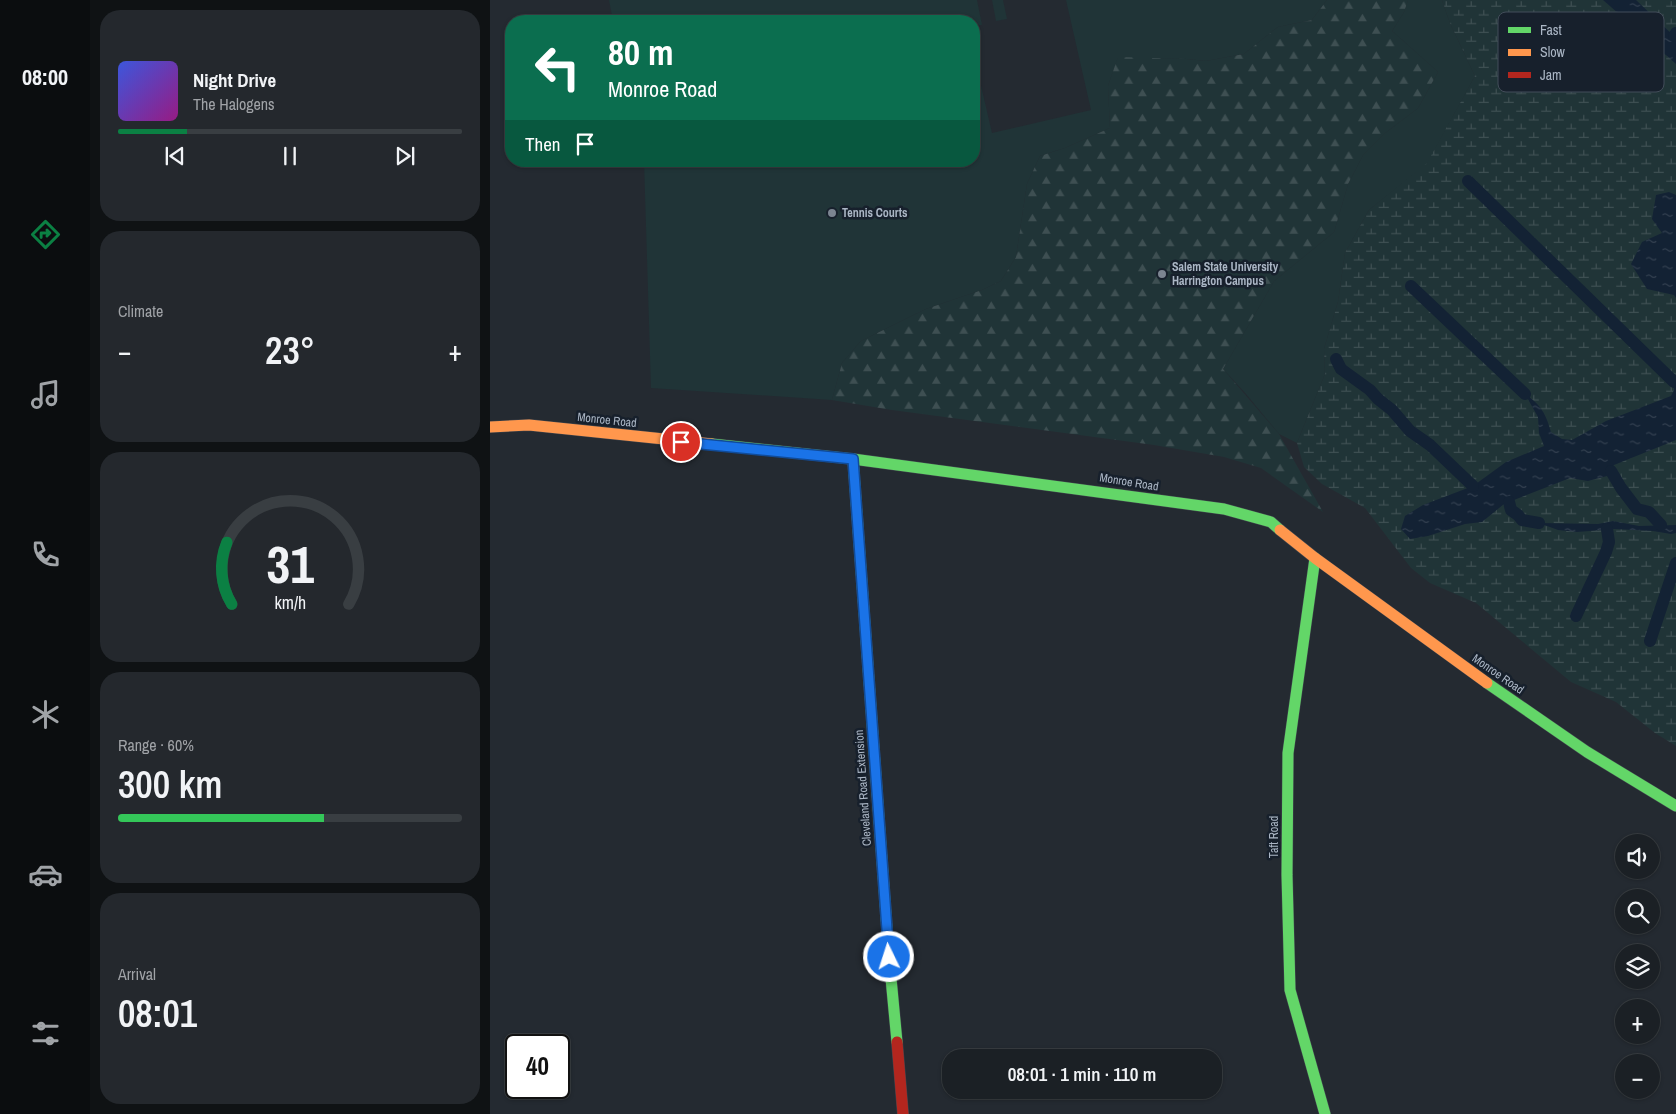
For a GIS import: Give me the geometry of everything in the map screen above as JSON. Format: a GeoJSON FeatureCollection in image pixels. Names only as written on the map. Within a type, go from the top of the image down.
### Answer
{"type":"FeatureCollection","features":[{"type":"Feature","properties":{"kind":"street","name":"Monroe Road"},"geometry":{"type":"LineString","coordinates":[[490,427],[529,426],[853,459],[1224,509],[1271,522],[1315,558],[1518,705],[1587,752],[1676,806]]}},
{"type":"Feature","properties":{"kind":"street","name":"Cleveland Road Extension"},"geometry":{"type":"LineString","coordinates":[[853,459],[889,957],[904,1114]]}},
{"type":"Feature","properties":{"kind":"street","name":"Taft Road"},"geometry":{"type":"LineString","coordinates":[[1315,558],[1288,753],[1288,885],[1290,990],[1325,1114]]}},
{"type":"Feature","properties":{"kind":"green space"},"geometry":{"type":"Polygon","coordinates":[[[609,0],[977,0],[980,15],[612,15],[609,0]]]}},
{"type":"Feature","properties":{"kind":"green space"},"geometry":{"type":"Polygon","coordinates":[[[992,0],[1003,0],[1007,19],[996,21],[992,0]]]}},
{"type":"Feature","properties":{"kind":"green space"},"geometry":{"type":"Polygon","coordinates":[[[1066,0],[1327,0],[1312,20],[1278,27],[1244,54],[1206,61],[1118,58],[1108,86],[1110,128],[1065,148],[1040,156],[1027,184],[1016,257],[1001,281],[982,290],[926,309],[861,341],[842,363],[832,400],[651,388],[644,167],[980,167],[980,81],[992,133],[1091,110],[1066,0]]]}},
{"type":"Feature","properties":{"kind":"green space"},"geometry":{"type":"Polygon","coordinates":[[[1327,0],[1408,0],[1404,12],[1392,31],[1438,72],[1418,108],[1385,133],[1363,155],[1348,184],[1334,232],[1274,281],[1223,369],[1279,434],[1323,512],[1261,468],[1224,457],[1154,445],[892,410],[832,400],[842,363],[861,341],[926,309],[982,290],[1001,281],[1016,257],[1027,184],[1040,156],[1065,148],[1110,128],[1108,86],[1118,57],[1206,61],[1244,54],[1278,27],[1312,20],[1327,0]]]}},
{"type":"Feature","properties":{"kind":"green space"},"geometry":{"type":"Polygon","coordinates":[[[1408,0],[1442,0],[1450,23],[1475,76],[1427,164],[1369,210],[1345,253],[1338,302],[1324,349],[1325,374],[1297,443],[1279,434],[1223,369],[1274,281],[1334,232],[1348,184],[1363,155],[1385,133],[1418,108],[1438,72],[1392,31],[1404,12],[1408,0]]]}},
{"type":"Feature","properties":{"kind":"green space"},"geometry":{"type":"Polygon","coordinates":[[[1442,0],[1676,0],[1676,746],[1655,733],[1616,702],[1571,682],[1476,603],[1430,583],[1411,568],[1365,508],[1322,484],[1304,467],[1297,443],[1325,374],[1324,349],[1338,302],[1345,253],[1369,210],[1427,163],[1475,76],[1450,23],[1442,0]]]}},
{"type":"Feature","properties":{"kind":"water"},"geometry":{"type":"Polygon","coordinates":[[[1603,0],[1636,0],[1649,12],[1617,12],[1603,0]]]}},
{"type":"Feature","properties":{"kind":"water"},"geometry":{"type":"Polygon","coordinates":[[[1664,27],[1676,38],[1676,64],[1664,53],[1664,27]]]}},
{"type":"Feature","properties":{"kind":"water"},"geometry":{"type":"Polygon","coordinates":[[[1669,192],[1676,195],[1676,298],[1674,295],[1647,289],[1631,264],[1642,242],[1662,233],[1652,219],[1656,195],[1669,192]]]}},
{"type":"Feature","properties":{"kind":"water"},"geometry":{"type":"Polygon","coordinates":[[[1674,382],[1676,382],[1676,440],[1614,465],[1607,476],[1588,481],[1570,478],[1504,504],[1482,522],[1465,524],[1428,536],[1410,539],[1401,529],[1405,516],[1423,505],[1473,486],[1506,462],[1544,446],[1539,433],[1538,417],[1525,394],[1542,410],[1551,432],[1562,439],[1572,440],[1606,421],[1671,396],[1674,390],[1674,382]]]}},
{"type":"Feature","properties":{"kind":"water"},"geometry":{"type":"Polygon","coordinates":[[[1613,521],[1639,526],[1676,525],[1676,533],[1614,529],[1577,532],[1558,530],[1539,523],[1598,524],[1613,521]]]}},
{"type":"Feature","properties":{"kind":"waterway"},"geometry":{"type":"LineString","coordinates":[[1468,181],[1674,382]]}},
{"type":"Feature","properties":{"kind":"waterway"},"geometry":{"type":"LineString","coordinates":[[1411,286],[1525,394]]}},
{"type":"Feature","properties":{"kind":"waterway"},"geometry":{"type":"LineString","coordinates":[[1336,359],[1341,369],[1370,390],[1392,410],[1410,431],[1430,445],[1473,486]]}},
{"type":"Feature","properties":{"kind":"waterway"},"geometry":{"type":"LineString","coordinates":[[1611,471],[1637,509],[1649,512],[1661,525]]}},
{"type":"Feature","properties":{"kind":"waterway"},"geometry":{"type":"LineString","coordinates":[[1509,502],[1511,510],[1522,520],[1539,523]]}},
{"type":"Feature","properties":{"kind":"waterway"},"geometry":{"type":"LineString","coordinates":[[1576,616],[1606,552],[1609,542],[1607,529]]}},
{"type":"Feature","properties":{"kind":"waterway"},"geometry":{"type":"LineString","coordinates":[[1650,641],[1676,563]]}},
{"type":"Feature","properties":{"kind":"traffic: fast"},"geometry":{"type":"LineString","coordinates":[[712,444],[853,459],[1224,509],[1271,522],[1280,530]]}},
{"type":"Feature","properties":{"kind":"traffic: fast"},"geometry":{"type":"LineString","coordinates":[[853,459],[889,957],[897,1042]]}},
{"type":"Feature","properties":{"kind":"traffic: fast"},"geometry":{"type":"LineString","coordinates":[[1315,558],[1288,753],[1287,875],[1290,990],[1325,1114]]}},
{"type":"Feature","properties":{"kind":"traffic: fast"},"geometry":{"type":"LineString","coordinates":[[1487,683],[1587,752],[1676,806]]}},
{"type":"Feature","properties":{"kind":"traffic: slow"},"geometry":{"type":"LineString","coordinates":[[490,427],[529,425],[712,444]]}},
{"type":"Feature","properties":{"kind":"traffic: slow"},"geometry":{"type":"LineString","coordinates":[[1280,530],[1315,558],[1487,683]]}},
{"type":"Feature","properties":{"kind":"traffic: jam"},"geometry":{"type":"LineString","coordinates":[[897,1042],[903,1114]]}},
{"type":"Feature","properties":{"kind":"place","name":"Tennis Courts"},"geometry":{"type":"Point","coordinates":[832,213]}},
{"type":"Feature","properties":{"kind":"place","name":"Salem State University Harrington Campus"},"geometry":{"type":"Point","coordinates":[1162,274]}},
{"type":"Feature","properties":{"kind":"route"},"geometry":{"type":"LineString","coordinates":[[681,442],[853,459],[889,957]]}}]}
